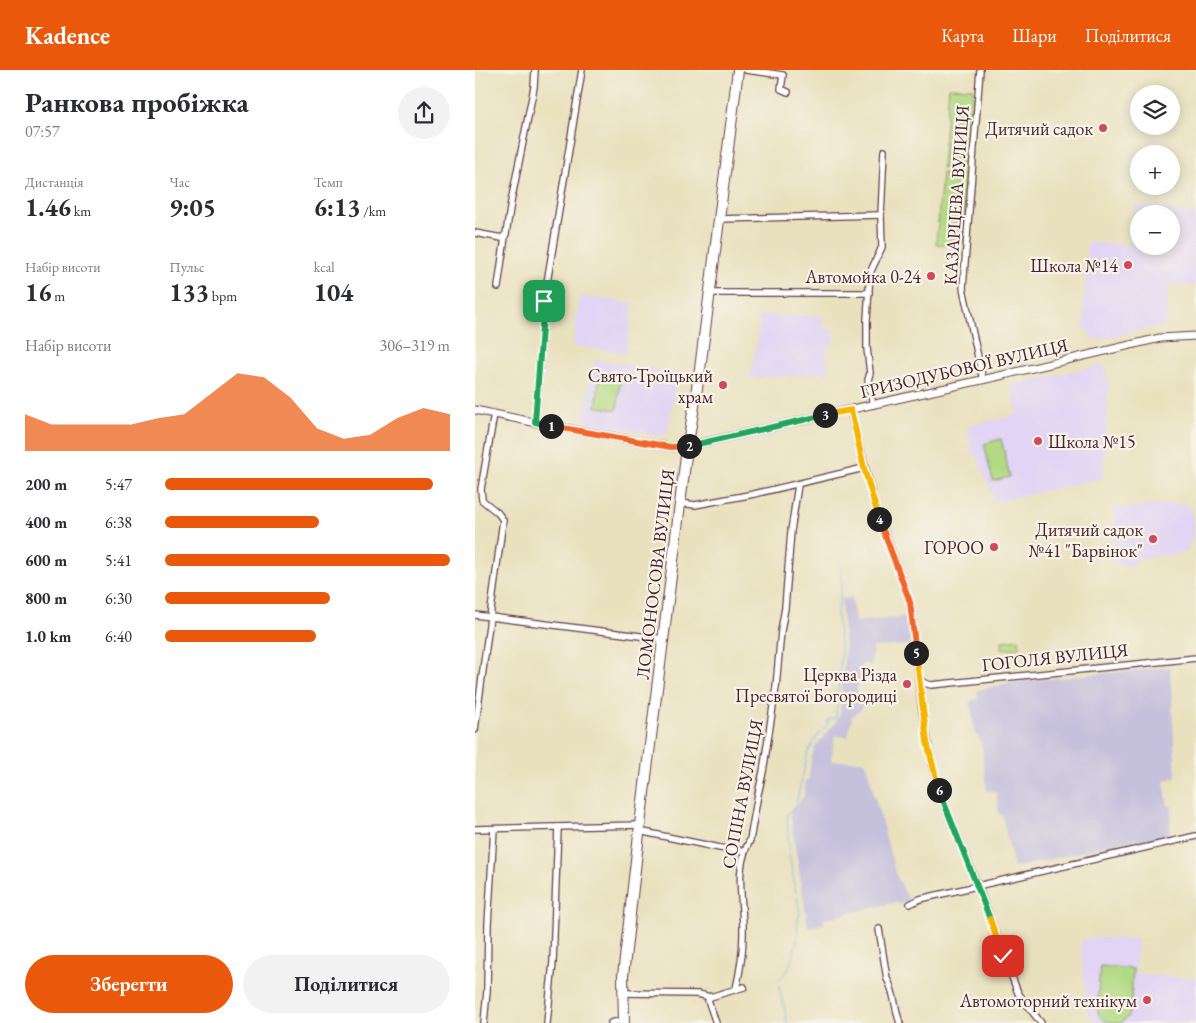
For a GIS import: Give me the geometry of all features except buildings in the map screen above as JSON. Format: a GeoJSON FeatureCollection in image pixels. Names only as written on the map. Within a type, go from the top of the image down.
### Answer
{"type":"FeatureCollection","features":[{"type":"Feature","properties":{"kind":"highway","name":"ЛОМОНОСОВА ВУЛИЦЯ"},"geometry":{"type":"LineString","coordinates":[[624,1021],[622,993],[640,828],[738,70]]}},
{"type":"Feature","properties":{"kind":"street"},"geometry":{"type":"LineString","coordinates":[[497,287],[534,88],[535,70]]}},
{"type":"Feature","properties":{"kind":"street"},"geometry":{"type":"LineString","coordinates":[[535,422],[544,301],[582,70]]}},
{"type":"Feature","properties":{"kind":"street"},"geometry":{"type":"LineString","coordinates":[[746,70],[783,75],[781,89],[788,92]]}},
{"type":"Feature","properties":{"kind":"street","name":"КАЗАРЦЕВА ВУЛИЦЯ"},"geometry":{"type":"LineString","coordinates":[[980,70],[963,288],[983,380]]}},
{"type":"Feature","properties":{"kind":"street"},"geometry":{"type":"LineString","coordinates":[[873,405],[868,380],[869,293],[870,273],[882,247],[881,215],[884,151]]}},
{"type":"Feature","properties":{"kind":"street"},"geometry":{"type":"LineString","coordinates":[[719,219],[881,215]]}},
{"type":"Feature","properties":{"kind":"street"},"geometry":{"type":"LineString","coordinates":[[475,233],[505,237]]}},
{"type":"Feature","properties":{"kind":"street"},"geometry":{"type":"LineString","coordinates":[[709,293],[869,293]]}},
{"type":"Feature","properties":{"kind":"street","name":"ГРИЗОДУБОВОЇ ВУЛИЦЯ"},"geometry":{"type":"LineString","coordinates":[[475,410],[671,447],[688,446],[1160,338],[1196,336]]}},
{"type":"Feature","properties":{"kind":"street"},"geometry":{"type":"LineString","coordinates":[[851,410],[864,468],[887,541],[910,602],[927,742],[934,773],[1018,993],[1041,1023]]}},
{"type":"Feature","properties":{"kind":"street"},"geometry":{"type":"LineString","coordinates":[[475,730],[503,520],[499,513],[482,500],[481,488],[494,414]]}},
{"type":"Feature","properties":{"kind":"street"},"geometry":{"type":"LineString","coordinates":[[681,503],[695,505],[798,485],[864,468]]}},
{"type":"Feature","properties":{"kind":"street","name":"СОПІНА ВУЛИЦЯ"},"geometry":{"type":"LineString","coordinates":[[736,989],[743,956],[740,867],[744,851],[750,840],[769,737],[785,608],[791,531],[798,485]]}},
{"type":"Feature","properties":{"kind":"street"},"geometry":{"type":"LineString","coordinates":[[475,615],[664,639]]}},
{"type":"Feature","properties":{"kind":"street","name":"ГОГОЛЯ ВУЛИЦЯ"},"geometry":{"type":"LineString","coordinates":[[919,679],[931,685],[1196,658]]}},
{"type":"Feature","properties":{"kind":"street"},"geometry":{"type":"LineString","coordinates":[[547,1023],[553,962],[558,827]]}},
{"type":"Feature","properties":{"kind":"street"},"geometry":{"type":"LineString","coordinates":[[484,1023],[494,828]]}},
{"type":"Feature","properties":{"kind":"street"},"geometry":{"type":"LineString","coordinates":[[475,829],[640,828],[720,848],[744,851]]}},
{"type":"Feature","properties":{"kind":"street"},"geometry":{"type":"LineString","coordinates":[[910,904],[920,899],[1196,836]]}},
{"type":"Feature","properties":{"kind":"street"},"geometry":{"type":"LineString","coordinates":[[879,929],[887,979],[900,1023]]}},
{"type":"Feature","properties":{"kind":"street"},"geometry":{"type":"LineString","coordinates":[[622,993],[698,994],[710,997],[744,987]]}},
{"type":"Feature","properties":{"kind":"street"},"geometry":{"type":"LineString","coordinates":[[710,997],[708,1000],[716,1023]]}},
{"type":"Feature","properties":{"kind":"street"},"geometry":{"type":"LineString","coordinates":[[611,1023],[624,1021]]}},
{"type":"Feature","properties":{"kind":"shaded area","name":"Школа №14"},"geometry":{"type":"Polygon","coordinates":[[[1180,212],[1196,213],[1196,286],[1169,284],[1165,325],[1095,340],[1083,327],[1087,243],[1130,244],[1130,255],[1180,255],[1180,212]]]}},
{"type":"Feature","properties":{"kind":"shaded area"},"geometry":{"type":"Polygon","coordinates":[[[579,296],[633,303],[626,353],[573,346],[579,296]]]}},
{"type":"Feature","properties":{"kind":"shaded area"},"geometry":{"type":"Polygon","coordinates":[[[759,316],[823,316],[823,329],[834,330],[834,345],[826,345],[828,373],[750,378],[759,331],[759,316]]]}},
{"type":"Feature","properties":{"kind":"shaded area"},"geometry":{"type":"Polygon","coordinates":[[[594,360],[677,372],[668,432],[659,436],[583,421],[594,360]]]}},
{"type":"Feature","properties":{"kind":"shaded area","name":"Школа №15"},"geometry":{"type":"Polygon","coordinates":[[[1103,365],[1109,382],[1103,478],[995,502],[977,456],[973,456],[967,426],[1017,415],[1011,385],[1103,365]]]}},
{"type":"Feature","properties":{"kind":"shaded area","name":"Дитячий садок №41 \"Барвінок\""},"geometry":{"type":"Polygon","coordinates":[[[1185,504],[1190,506],[1195,528],[1188,551],[1174,555],[1140,558],[1136,560],[1133,567],[1112,563],[1114,509],[1185,504]]]}},
{"type":"Feature","properties":{"kind":"shaded area"},"geometry":{"type":"Polygon","coordinates":[[[852,597],[855,622],[907,616],[910,645],[873,647],[871,665],[862,663],[856,695],[869,698],[867,706],[862,705],[861,710],[852,716],[848,737],[835,735],[831,761],[865,761],[896,875],[910,902],[898,904],[897,902],[824,919],[824,924],[808,927],[790,812],[804,796],[815,747],[835,723],[840,713],[845,650],[841,599],[852,597]]]}},
{"type":"Feature","properties":{"kind":"shaded area"},"geometry":{"type":"Polygon","coordinates":[[[1170,667],[1176,777],[1164,781],[1168,806],[1172,806],[1169,838],[1140,842],[1136,839],[1014,868],[1002,815],[999,815],[996,791],[987,791],[981,741],[975,732],[970,701],[978,699],[977,690],[1014,682],[1170,667]]]}},
{"type":"Feature","properties":{"kind":"shaded area"},"geometry":{"type":"Polygon","coordinates":[[[1096,937],[1138,939],[1135,974],[1196,978],[1196,1023],[1095,1023],[1087,1010],[1080,941],[1096,937]]]}},
{"type":"Feature","properties":{"kind":"green space"},"geometry":{"type":"Polygon","coordinates":[[[949,87],[972,88],[973,91],[967,166],[964,170],[942,168],[949,87]]]}},
{"type":"Feature","properties":{"kind":"green space"},"geometry":{"type":"Polygon","coordinates":[[[942,173],[965,175],[967,178],[962,243],[959,246],[936,244],[942,173]]]}},
{"type":"Feature","properties":{"kind":"green space"},"geometry":{"type":"Polygon","coordinates":[[[600,373],[621,375],[617,410],[596,407],[600,373]]]}},
{"type":"Feature","properties":{"kind":"green space"},"geometry":{"type":"Polygon","coordinates":[[[1001,439],[1010,477],[993,481],[984,444],[1001,439]]]}},
{"type":"Feature","properties":{"kind":"green space"},"geometry":{"type":"Polygon","coordinates":[[[1019,639],[1020,648],[1002,649],[1002,641],[1019,639]]]}},
{"type":"Feature","properties":{"kind":"green space"},"geometry":{"type":"Polygon","coordinates":[[[1100,966],[1133,969],[1130,1012],[1128,1017],[1121,1023],[1105,1020],[1098,1012],[1100,966]]]}},
{"type":"Feature","properties":{"kind":"waterway"},"geometry":{"type":"LineString","coordinates":[[778,981],[787,972],[790,965],[796,944],[800,913],[789,855],[787,815],[796,804],[808,752],[817,736],[827,726],[828,720],[835,718],[836,715],[841,652],[837,615],[842,583],[841,566]]}},
{"type":"Feature","properties":{"kind":"waterway"},"geometry":{"type":"LineString","coordinates":[[779,986],[787,1023]]}},
{"type":"Feature","properties":{"kind":"place","name":"Дитячий садок"},"geometry":{"type":"Point","coordinates":[1103,128]}},
{"type":"Feature","properties":{"kind":"place","name":"Школа №14"},"geometry":{"type":"Point","coordinates":[1128,265]}},
{"type":"Feature","properties":{"kind":"place","name":"Автомойка 0-24"},"geometry":{"type":"Point","coordinates":[931,276]}},
{"type":"Feature","properties":{"kind":"place","name":"Свято-Троїцький храм"},"geometry":{"type":"Point","coordinates":[723,385]}},
{"type":"Feature","properties":{"kind":"place","name":"Школа №15"},"geometry":{"type":"Point","coordinates":[1038,441]}},
{"type":"Feature","properties":{"kind":"place","name":"Дитячий садок №41 \"Барвінок\""},"geometry":{"type":"Point","coordinates":[1153,539]}},
{"type":"Feature","properties":{"kind":"place","name":"ГОРОО"},"geometry":{"type":"Point","coordinates":[994,547]}},
{"type":"Feature","properties":{"kind":"place","name":"Церква Різда Пресвятої Богородиці"},"geometry":{"type":"Point","coordinates":[907,684]}},
{"type":"Feature","properties":{"kind":"place","name":"Автомоторний технікум"},"geometry":{"type":"Point","coordinates":[1147,1000]}},
{"type":"Feature","properties":{"kind":"route"},"geometry":{"type":"LineString","coordinates":[[544,301],[535,422],[671,447],[688,446],[851,410],[875,506],[910,602],[922,710],[934,773],[1003,956]]}}]}
